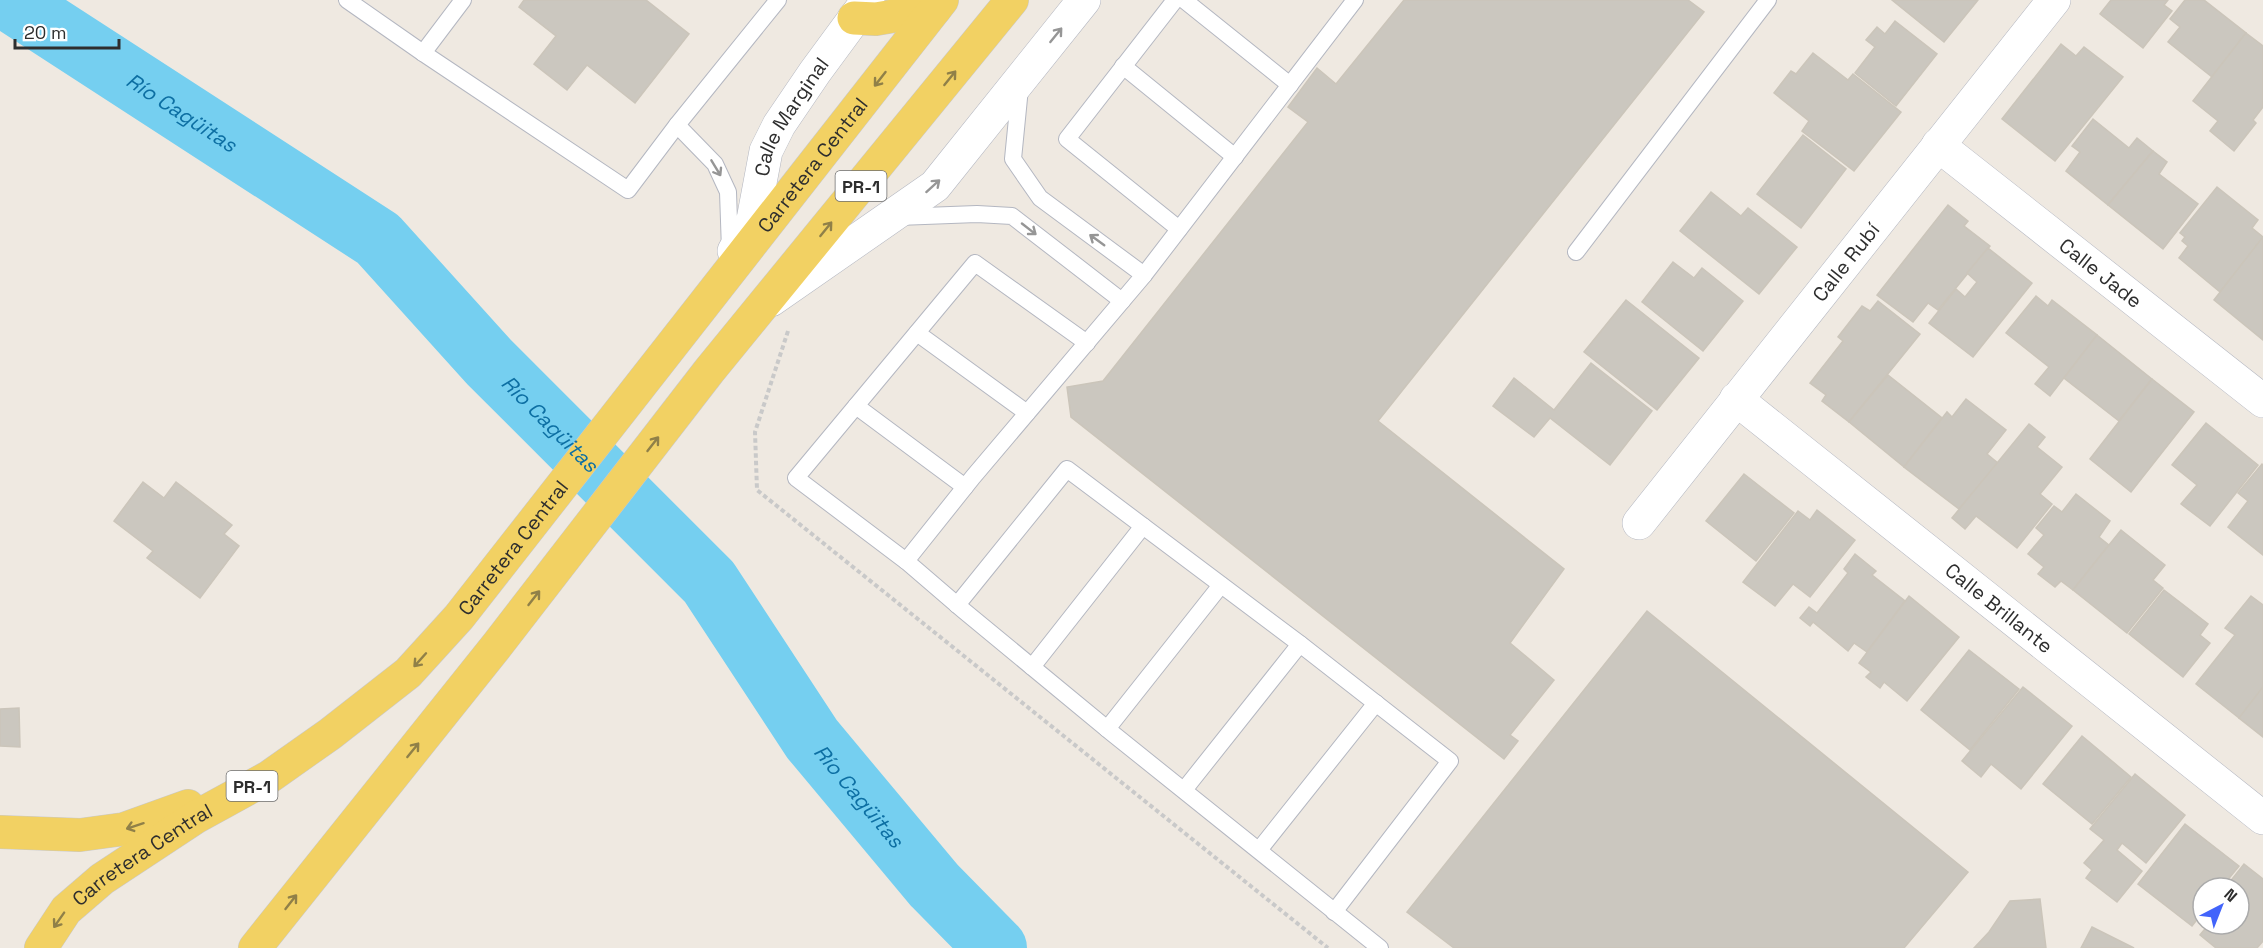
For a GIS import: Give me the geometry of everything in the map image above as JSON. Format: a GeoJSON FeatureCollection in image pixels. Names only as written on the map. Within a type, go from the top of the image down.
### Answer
{"type":"FeatureCollection","features":[{"type":"Feature","properties":{"kind":"main road","name":"PR-1"},"geometry":{"type":"LineString","coordinates":[[255,948],[498,644],[709,371],[1012,0]]}},
{"type":"Feature","properties":{"kind":"main road"},"geometry":{"type":"LineString","coordinates":[[861,9],[876,19],[939,4]]}},
{"type":"Feature","properties":{"kind":"main road","name":"Carretera Central"},"geometry":{"type":"LineString","coordinates":[[41,948],[66,910],[102,879],[196,817],[269,777],[365,708],[408,673],[459,617],[939,4]]}},
{"type":"Feature","properties":{"kind":"main road"},"geometry":{"type":"LineString","coordinates":[[0,832],[80,836],[123,829],[269,777]]}},
{"type":"Feature","properties":{"kind":"street"},"geometry":{"type":"LineString","coordinates":[[765,304],[935,186],[1084,0]]}},
{"type":"Feature","properties":{"kind":"street","name":"Calle Rubí"},"geometry":{"type":"LineString","coordinates":[[1638,523],[2054,0]]}},
{"type":"Feature","properties":{"kind":"street","name":"Calle Marginal"},"geometry":{"type":"LineString","coordinates":[[704,307],[730,256],[753,220],[766,151],[779,125],[861,9]]}},
{"type":"Feature","properties":{"kind":"street","name":"Calle Jade"},"geometry":{"type":"LineString","coordinates":[[1938,145],[2263,402]]}},
{"type":"Feature","properties":{"kind":"street","name":"Calle Brillante"},"geometry":{"type":"LineString","coordinates":[[1736,399],[2263,818]]}},
{"type":"Feature","properties":{"kind":"lane"},"geometry":{"type":"LineString","coordinates":[[347,0],[628,190],[677,125],[778,0]]}},
{"type":"Feature","properties":{"kind":"lane"},"geometry":{"type":"LineString","coordinates":[[423,53],[463,0]]}},
{"type":"Feature","properties":{"kind":"lane"},"geometry":{"type":"LineString","coordinates":[[1175,0],[1067,140],[1179,229]]}},
{"type":"Feature","properties":{"kind":"lane"},"geometry":{"type":"LineString","coordinates":[[1184,0],[1290,85]]}},
{"type":"Feature","properties":{"kind":"lane"},"geometry":{"type":"LineString","coordinates":[[1576,252],[1768,0]]}},
{"type":"Feature","properties":{"kind":"lane"},"geometry":{"type":"LineString","coordinates":[[906,561],[1027,412],[1144,275],[1290,85],[1349,3]]}},
{"type":"Feature","properties":{"kind":"lane"},"geometry":{"type":"LineString","coordinates":[[1123,66],[1235,157]]}},
{"type":"Feature","properties":{"kind":"lane"},"geometry":{"type":"LineString","coordinates":[[1021,79],[1013,159],[1040,198],[1144,275]]}},
{"type":"Feature","properties":{"kind":"lane"},"geometry":{"type":"LineString","coordinates":[[677,125],[715,164],[728,192],[730,256]]}},
{"type":"Feature","properties":{"kind":"lane"},"geometry":{"type":"LineString","coordinates":[[891,217],[977,214],[1012,216],[1122,301]]}},
{"type":"Feature","properties":{"kind":"lane"},"geometry":{"type":"LineString","coordinates":[[1086,343],[975,263],[796,478],[906,561],[1107,729],[1380,948]]}},
{"type":"Feature","properties":{"kind":"lane"},"geometry":{"type":"LineString","coordinates":[[917,333],[1027,412]]}},
{"type":"Feature","properties":{"kind":"lane"},"geometry":{"type":"LineString","coordinates":[[856,406],[965,487]]}},
{"type":"Feature","properties":{"kind":"lane"},"geometry":{"type":"LineString","coordinates":[[957,604],[1067,469],[1300,644],[1450,761],[1334,912]]}},
{"type":"Feature","properties":{"kind":"lane"},"geometry":{"type":"LineString","coordinates":[[1032,667],[1143,526]]}},
{"type":"Feature","properties":{"kind":"lane"},"geometry":{"type":"LineString","coordinates":[[1107,729],[1221,585]]}},
{"type":"Feature","properties":{"kind":"lane"},"geometry":{"type":"LineString","coordinates":[[1184,790],[1300,644]]}},
{"type":"Feature","properties":{"kind":"lane"},"geometry":{"type":"LineString","coordinates":[[1259,850],[1376,703]]}},
{"type":"Feature","properties":{"kind":"building"},"geometry":{"type":"Polygon","coordinates":[[[524,0],[646,0],[689,34],[635,103],[587,65],[567,90],[534,64],[556,36],[519,7],[524,0]]]}},
{"type":"Feature","properties":{"kind":"building"},"geometry":{"type":"Polygon","coordinates":[[[1404,0],[1688,0],[1704,12],[1378,421],[1564,569],[1510,643],[1554,680],[1510,735],[1518,741],[1504,759],[1071,417],[1067,387],[1103,381],[1308,122],[1288,107],[1317,68],[1336,84],[1404,0]]]}},
{"type":"Feature","properties":{"kind":"building"},"geometry":{"type":"Polygon","coordinates":[[[1892,0],[1978,0],[1944,42],[1892,0]]]}},
{"type":"Feature","properties":{"kind":"building"},"geometry":{"type":"Polygon","coordinates":[[[2111,0],[2168,0],[2164,5],[2172,11],[2143,48],[2100,14],[2111,0]]]}},
{"type":"Feature","properties":{"kind":"building"},"geometry":{"type":"Polygon","coordinates":[[[2185,0],[2204,0],[2246,33],[2212,77],[2168,42],[2180,27],[2170,19],[2185,0]]]}},
{"type":"Feature","properties":{"kind":"building"},"geometry":{"type":"Polygon","coordinates":[[[1895,21],[1937,54],[1896,106],[1855,73],[1875,47],[1866,40],[1877,27],[1885,34],[1895,21]]]}},
{"type":"Feature","properties":{"kind":"building"},"geometry":{"type":"Polygon","coordinates":[[[2246,33],[2263,46],[2263,107],[2253,120],[2256,123],[2234,151],[2210,131],[2218,121],[2193,101],[2246,33]]]}},
{"type":"Feature","properties":{"kind":"building"},"geometry":{"type":"Polygon","coordinates":[[[2061,44],[2076,56],[2084,47],[2123,77],[2055,161],[2002,119],[2061,44]]]}},
{"type":"Feature","properties":{"kind":"building"},"geometry":{"type":"Polygon","coordinates":[[[1813,53],[1848,80],[1853,74],[1901,112],[1854,171],[1802,131],[1809,121],[1774,93],[1791,71],[1796,74],[1813,53]]]}},
{"type":"Feature","properties":{"kind":"building"},"geometry":{"type":"Polygon","coordinates":[[[2093,119],[2129,148],[2137,138],[2153,151],[2108,205],[2066,171],[2080,152],[2072,146],[2093,119]]]}},
{"type":"Feature","properties":{"kind":"building"},"geometry":{"type":"Polygon","coordinates":[[[1803,135],[1846,169],[1801,228],[1757,194],[1803,135]]]}},
{"type":"Feature","properties":{"kind":"building"},"geometry":{"type":"Polygon","coordinates":[[[2153,151],[2167,162],[2159,174],[2198,204],[2163,249],[2108,205],[2153,151]]]}},
{"type":"Feature","properties":{"kind":"building"},"geometry":{"type":"Polygon","coordinates":[[[2217,187],[2258,220],[2252,228],[2263,237],[2220,292],[2179,258],[2188,246],[2182,241],[2185,237],[2180,233],[2217,187]]]}},
{"type":"Feature","properties":{"kind":"building"},"geometry":{"type":"Polygon","coordinates":[[[1711,192],[1741,216],[1748,208],[1797,247],[1759,294],[1680,231],[1711,192]]]}},
{"type":"Feature","properties":{"kind":"building"},"geometry":{"type":"Polygon","coordinates":[[[1948,205],[1968,221],[1964,226],[1990,246],[1938,310],[1928,303],[1913,322],[1877,295],[1948,205]]]}},
{"type":"Feature","properties":{"kind":"building"},"geometry":{"type":"Polygon","coordinates":[[[2263,237],[2263,340],[2214,300],[2263,237]]]}},
{"type":"Feature","properties":{"kind":"building"},"geometry":{"type":"Polygon","coordinates":[[[1988,248],[2032,283],[1973,357],[1929,323],[1956,289],[1965,297],[1977,282],[1967,273],[1988,248]]]}},
{"type":"Feature","properties":{"kind":"building"},"geometry":{"type":"Polygon","coordinates":[[[1673,262],[1694,278],[1702,268],[1743,301],[1703,351],[1642,302],[1673,262]]]}},
{"type":"Feature","properties":{"kind":"building"},"geometry":{"type":"Polygon","coordinates":[[[2036,296],[2048,306],[2052,300],[2097,335],[2050,396],[2035,384],[2049,367],[2006,333],[2036,296]]]}},
{"type":"Feature","properties":{"kind":"building"},"geometry":{"type":"Polygon","coordinates":[[[1626,300],[1699,358],[1657,410],[1584,352],[1626,300]]]}},
{"type":"Feature","properties":{"kind":"building"},"geometry":{"type":"Polygon","coordinates":[[[1878,301],[1920,334],[1849,422],[1822,401],[1826,395],[1810,383],[1843,341],[1838,337],[1862,306],[1870,311],[1878,301]]]}},
{"type":"Feature","properties":{"kind":"building"},"geometry":{"type":"Polygon","coordinates":[[[2097,335],[2152,379],[2119,421],[2064,378],[2097,335]]]}},
{"type":"Feature","properties":{"kind":"building"},"geometry":{"type":"Polygon","coordinates":[[[1591,363],[1652,411],[1610,465],[1550,418],[1534,437],[1493,406],[1514,378],[1554,410],[1591,363]]]}},
{"type":"Feature","properties":{"kind":"building"},"geometry":{"type":"Polygon","coordinates":[[[1888,375],[1942,418],[1904,467],[1849,422],[1888,375]]]}},
{"type":"Feature","properties":{"kind":"building"},"geometry":{"type":"Polygon","coordinates":[[[2152,379],[2194,412],[2131,492],[2090,459],[2152,379]]]}},
{"type":"Feature","properties":{"kind":"building"},"geometry":{"type":"Polygon","coordinates":[[[1966,399],[2006,430],[1987,454],[1998,463],[1959,509],[1904,467],[1947,412],[1952,417],[1966,399]]]}},
{"type":"Feature","properties":{"kind":"building"},"geometry":{"type":"Polygon","coordinates":[[[2206,423],[2258,465],[2210,526],[2181,504],[2197,485],[2172,465],[2206,423]]]}},
{"type":"Feature","properties":{"kind":"building"},"geometry":{"type":"Polygon","coordinates":[[[2029,424],[2045,437],[2037,447],[2062,467],[2040,494],[2052,504],[2017,548],[1976,516],[1965,529],[1952,518],[2029,424]]]}},
{"type":"Feature","properties":{"kind":"building"},"geometry":{"type":"Polygon","coordinates":[[[2262,464],[2263,555],[2228,527],[2248,501],[2238,493],[2262,464]]]}},
{"type":"Feature","properties":{"kind":"building"},"geometry":{"type":"Polygon","coordinates":[[[1744,474],[1794,513],[1756,561],[1706,521],[1744,474]]]}},
{"type":"Feature","properties":{"kind":"building"},"geometry":{"type":"Polygon","coordinates":[[[143,482],[164,498],[176,482],[232,525],[224,534],[239,546],[200,598],[147,558],[153,551],[114,521],[143,482]]]}},
{"type":"Feature","properties":{"kind":"building"},"geometry":{"type":"Polygon","coordinates":[[[2076,494],[2110,521],[2099,537],[2109,545],[2073,590],[2061,581],[2055,587],[2038,574],[2044,567],[2028,554],[2044,535],[2036,528],[2054,506],[2062,512],[2076,494]]]}},
{"type":"Feature","properties":{"kind":"building"},"geometry":{"type":"Polygon","coordinates":[[[1817,510],[1855,540],[1810,597],[1793,584],[1775,606],[1743,582],[1798,511],[1810,520],[1817,510]]]}},
{"type":"Feature","properties":{"kind":"building"},"geometry":{"type":"Polygon","coordinates":[[[2121,530],[2165,565],[2153,580],[2163,588],[2127,633],[2073,590],[2121,530]]]}},
{"type":"Feature","properties":{"kind":"building"},"geometry":{"type":"Polygon","coordinates":[[[1855,554],[1876,571],[1872,575],[1905,601],[1867,652],[1854,643],[1848,651],[1813,622],[1810,626],[1800,618],[1809,607],[1817,613],[1848,573],[1844,569],[1855,554]]]}},
{"type":"Feature","properties":{"kind":"building"},"geometry":{"type":"Polygon","coordinates":[[[2164,590],[2208,624],[2200,635],[2210,643],[2183,677],[2129,634],[2164,590]]]}},
{"type":"Feature","properties":{"kind":"building"},"geometry":{"type":"Polygon","coordinates":[[[1909,596],[1959,637],[1907,701],[1884,682],[1880,688],[1866,677],[1871,672],[1859,663],[1909,596]]]}},
{"type":"Feature","properties":{"kind":"building"},"geometry":{"type":"Polygon","coordinates":[[[2251,596],[2263,605],[2263,687],[2239,718],[2196,684],[2235,635],[2225,628],[2251,596]]]}},
{"type":"Feature","properties":{"kind":"building"},"geometry":{"type":"Polygon","coordinates":[[[1647,611],[1968,872],[1904,948],[1454,948],[1407,912],[1647,611]]]}},
{"type":"Feature","properties":{"kind":"building"},"geometry":{"type":"Polygon","coordinates":[[[1969,650],[2019,689],[1970,750],[1921,710],[1969,650]]]}},
{"type":"Feature","properties":{"kind":"building"},"geometry":{"type":"Polygon","coordinates":[[[2023,687],[2072,726],[2021,789],[1991,764],[1981,777],[1962,761],[2023,687]]]}},
{"type":"Feature","properties":{"kind":"building"},"geometry":{"type":"Polygon","coordinates":[[[2263,687],[2263,737],[2239,718],[2263,687]]]}},
{"type":"Feature","properties":{"kind":"building"},"geometry":{"type":"Polygon","coordinates":[[[19,708],[20,747],[0,746],[0,709],[19,708]]]}},
{"type":"Feature","properties":{"kind":"building"},"geometry":{"type":"Polygon","coordinates":[[[2082,736],[2131,777],[2092,824],[2043,784],[2082,736]]]}},
{"type":"Feature","properties":{"kind":"building"},"geometry":{"type":"Polygon","coordinates":[[[2135,774],[2185,815],[2146,863],[2122,843],[2117,850],[2142,871],[2117,902],[2086,878],[2092,870],[2084,863],[2104,840],[2090,829],[2135,774]]]}},
{"type":"Feature","properties":{"kind":"building"},"geometry":{"type":"Polygon","coordinates":[[[2185,824],[2239,866],[2231,876],[2191,876],[2191,925],[2138,884],[2185,824]]]}},
{"type":"Feature","properties":{"kind":"building"},"geometry":{"type":"Polygon","coordinates":[[[2244,864],[2263,879],[2263,941],[2257,948],[2216,948],[2201,936],[2251,936],[2251,876],[2234,876],[2244,864]]]}},
{"type":"Feature","properties":{"kind":"building"},"geometry":{"type":"Polygon","coordinates":[[[2040,899],[2046,948],[1974,948],[1989,932],[2010,901],[2040,899]]]}},
{"type":"Feature","properties":{"kind":"building"},"geometry":{"type":"Polygon","coordinates":[[[2092,927],[2134,948],[2081,948],[2092,927]]]}},
{"type":"Feature","properties":{"kind":"waterway","name":"Río Cagüitas"},"geometry":{"type":"LineString","coordinates":[[9,0],[378,239],[489,362],[709,582],[812,739],[934,885],[996,948]]}}]}
